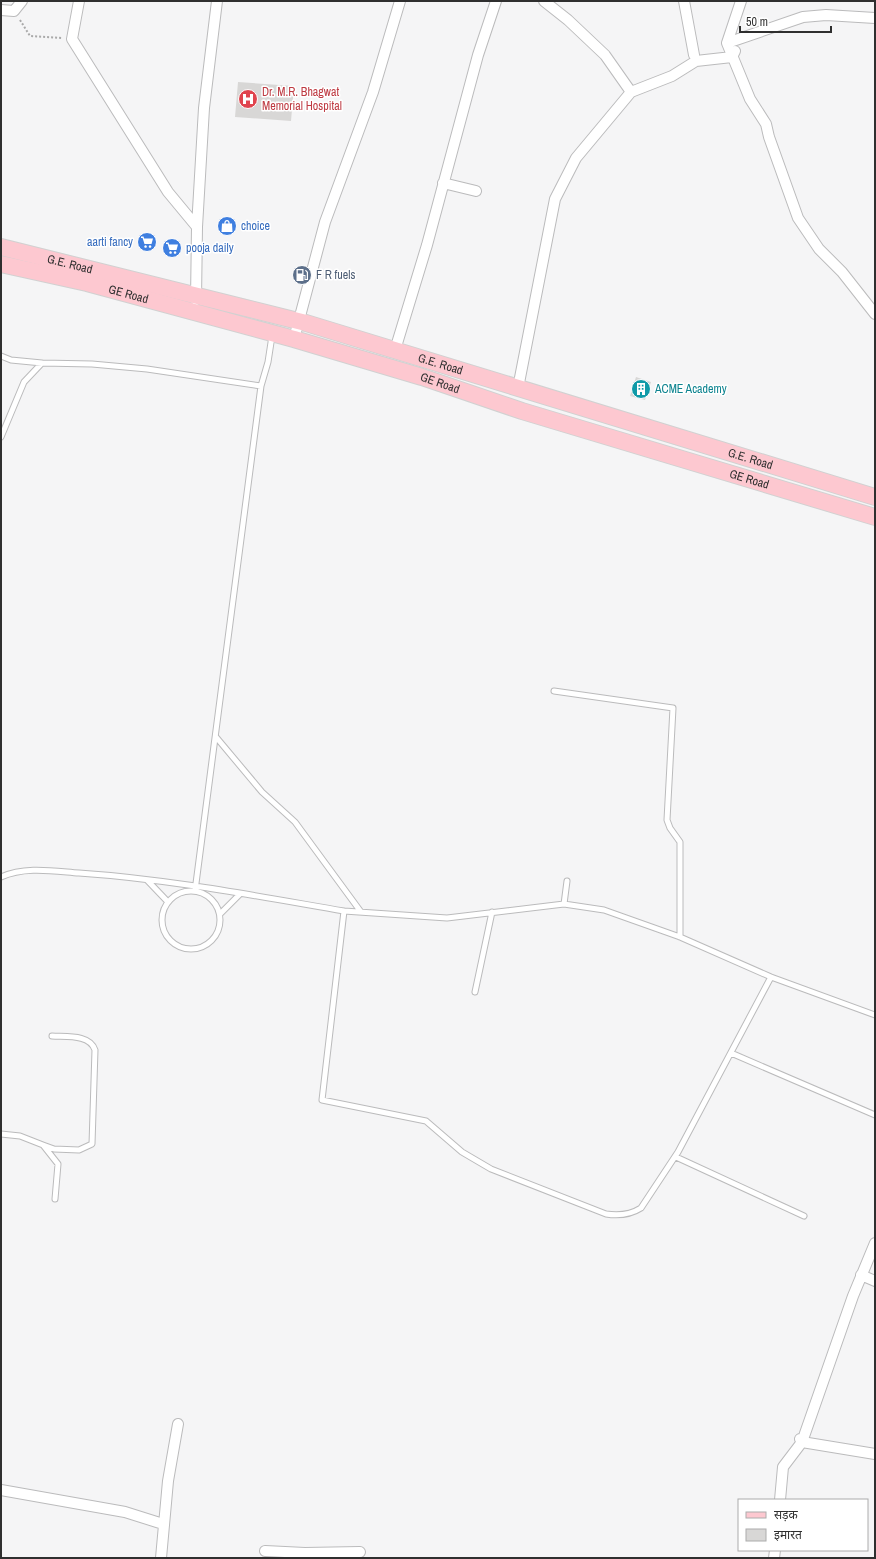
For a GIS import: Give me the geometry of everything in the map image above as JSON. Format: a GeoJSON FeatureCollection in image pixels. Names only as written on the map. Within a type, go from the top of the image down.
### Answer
{"type":"FeatureCollection","features":[{"type":"Feature","properties":{"kind":"main road","name":"G.E. Road"},"geometry":{"type":"LineString","coordinates":[[1,247],[300,321],[875,497]]}},
{"type":"Feature","properties":{"kind":"main road","name":"GE Road"},"geometry":{"type":"LineString","coordinates":[[1,264],[87,283],[294,339],[422,377],[544,417],[875,517]]}},
{"type":"Feature","properties":{"kind":"street"},"geometry":{"type":"LineString","coordinates":[[1,10],[14,11],[22,1]]}},
{"type":"Feature","properties":{"kind":"street"},"geometry":{"type":"LineString","coordinates":[[79,1],[72,39],[168,192],[196,228]]}},
{"type":"Feature","properties":{"kind":"street"},"geometry":{"type":"LineString","coordinates":[[195,312],[196,228],[204,108],[217,1]]}},
{"type":"Feature","properties":{"kind":"street"},"geometry":{"type":"LineString","coordinates":[[294,339],[325,222],[373,92],[400,1]]}},
{"type":"Feature","properties":{"kind":"street"},"geometry":{"type":"LineString","coordinates":[[395,350],[427,245],[478,55],[496,1]]}},
{"type":"Feature","properties":{"kind":"street"},"geometry":{"type":"LineString","coordinates":[[544,1],[568,20],[605,55],[631,92]]}},
{"type":"Feature","properties":{"kind":"street"},"geometry":{"type":"LineString","coordinates":[[684,1],[694,55]]}},
{"type":"Feature","properties":{"kind":"street"},"geometry":{"type":"LineString","coordinates":[[741,1],[727,43],[750,99],[766,124],[769,137],[798,218],[819,249],[842,272],[875,314]]}},
{"type":"Feature","properties":{"kind":"street"},"geometry":{"type":"LineString","coordinates":[[727,43],[803,17],[826,15],[875,18]]}},
{"type":"Feature","properties":{"kind":"street"},"geometry":{"type":"LineString","coordinates":[[733,56],[741,38]]}},
{"type":"Feature","properties":{"kind":"street"},"geometry":{"type":"LineString","coordinates":[[518,388],[554,199],[576,158],[631,92],[672,76],[696,61],[733,56]]}},
{"type":"Feature","properties":{"kind":"street"},"geometry":{"type":"LineString","coordinates":[[443,183],[476,191]]}},
{"type":"Feature","properties":{"kind":"street"},"geometry":{"type":"LineString","coordinates":[[780,1499],[783,1467],[801,1440],[861,1275],[875,1243]]}},
{"type":"Feature","properties":{"kind":"street"},"geometry":{"type":"LineString","coordinates":[[861,1275],[875,1281]]}},
{"type":"Feature","properties":{"kind":"street"},"geometry":{"type":"LineString","coordinates":[[161,1558],[168,1481],[178,1424]]}},
{"type":"Feature","properties":{"kind":"street"},"geometry":{"type":"LineString","coordinates":[[801,1440],[875,1454]]}},
{"type":"Feature","properties":{"kind":"street"},"geometry":{"type":"LineString","coordinates":[[1,1490],[125,1512],[163,1524]]}},
{"type":"Feature","properties":{"kind":"street"},"geometry":{"type":"LineString","coordinates":[[265,1551],[305,1553],[360,1552]]}},
{"type":"Feature","properties":{"kind":"lane"},"geometry":{"type":"LineString","coordinates":[[195,889],[261,386],[268,362],[273,333]]}},
{"type":"Feature","properties":{"kind":"lane"},"geometry":{"type":"LineString","coordinates":[[1,356],[12,360],[42,363],[92,364],[147,369],[261,386]]}},
{"type":"Feature","properties":{"kind":"lane"},"geometry":{"type":"LineString","coordinates":[[1,437],[24,382],[42,363]]}},
{"type":"Feature","properties":{"kind":"lane"},"geometry":{"type":"LineString","coordinates":[[554,691],[672,708],[667,820],[674,835],[680,842],[680,937]]}},
{"type":"Feature","properties":{"kind":"lane"},"geometry":{"type":"LineString","coordinates":[[216,737],[262,792],[295,822],[361,912]]}},
{"type":"Feature","properties":{"kind":"lane"},"geometry":{"type":"LineString","coordinates":[[1,876],[14,871],[44,871],[108,875],[344,911],[447,918],[564,904],[604,910],[680,937],[771,977],[875,1015]]}},
{"type":"Feature","properties":{"kind":"lane"},"geometry":{"type":"LineString","coordinates":[[148,880],[168,902]]}},
{"type":"Feature","properties":{"kind":"lane"},"geometry":{"type":"LineString","coordinates":[[564,904],[567,882]]}},
{"type":"Feature","properties":{"kind":"lane"},"geometry":{"type":"LineString","coordinates":[[195,889],[210,897],[217,905],[220,914],[218,929],[210,942],[202,947],[191,949],[181,947],[170,940],[163,928],[163,915],[168,902],[174,896],[182,892],[195,889]]}},
{"type":"Feature","properties":{"kind":"lane"},"geometry":{"type":"LineString","coordinates":[[220,914],[240,894]]}},
{"type":"Feature","properties":{"kind":"lane"},"geometry":{"type":"LineString","coordinates":[[344,911],[322,1100],[426,1121],[462,1152],[491,1169],[606,1214],[618,1216],[634,1212],[642,1208],[676,1157],[771,977]]}},
{"type":"Feature","properties":{"kind":"lane"},"geometry":{"type":"LineString","coordinates":[[475,992],[492,912]]}},
{"type":"Feature","properties":{"kind":"lane"},"geometry":{"type":"LineString","coordinates":[[1,1134],[20,1136],[54,1149],[80,1150],[92,1144],[93,1045],[87,1040],[52,1036]]}},
{"type":"Feature","properties":{"kind":"lane"},"geometry":{"type":"LineString","coordinates":[[731,1053],[875,1116]]}},
{"type":"Feature","properties":{"kind":"lane"},"geometry":{"type":"LineString","coordinates":[[44,1145],[58,1164],[55,1199]]}},
{"type":"Feature","properties":{"kind":"lane"},"geometry":{"type":"LineString","coordinates":[[676,1157],[804,1216]]}},
{"type":"Feature","properties":{"kind":"path"},"geometry":{"type":"LineString","coordinates":[[14,11],[30,36],[72,39]]}},
{"type":"Feature","properties":{"kind":"building"},"geometry":{"type":"Polygon","coordinates":[[[238,82],[294,86],[291,121],[235,117],[238,82]]]}},
{"type":"Feature","properties":{"kind":"building","name":"ACME Academy"},"geometry":{"type":"Polygon","coordinates":[[[636,377],[651,382],[645,400],[630,396],[636,377]]]}},
{"type":"Feature","properties":{"kind":"place","name":"Dr. M.R. Bhagwat Memorial Hospital"},"geometry":{"type":"Point","coordinates":[248,99]}},
{"type":"Feature","properties":{"kind":"place","name":"choice"},"geometry":{"type":"Point","coordinates":[227,226]}},
{"type":"Feature","properties":{"kind":"place","name":"aarti fancy"},"geometry":{"type":"Point","coordinates":[147,242]}},
{"type":"Feature","properties":{"kind":"place","name":"pooja daily"},"geometry":{"type":"Point","coordinates":[172,248]}},
{"type":"Feature","properties":{"kind":"place","name":"F R fuels"},"geometry":{"type":"Point","coordinates":[302,275]}},
{"type":"Feature","properties":{"kind":"place","name":"ACME Academy"},"geometry":{"type":"Point","coordinates":[641,389]}}]}
